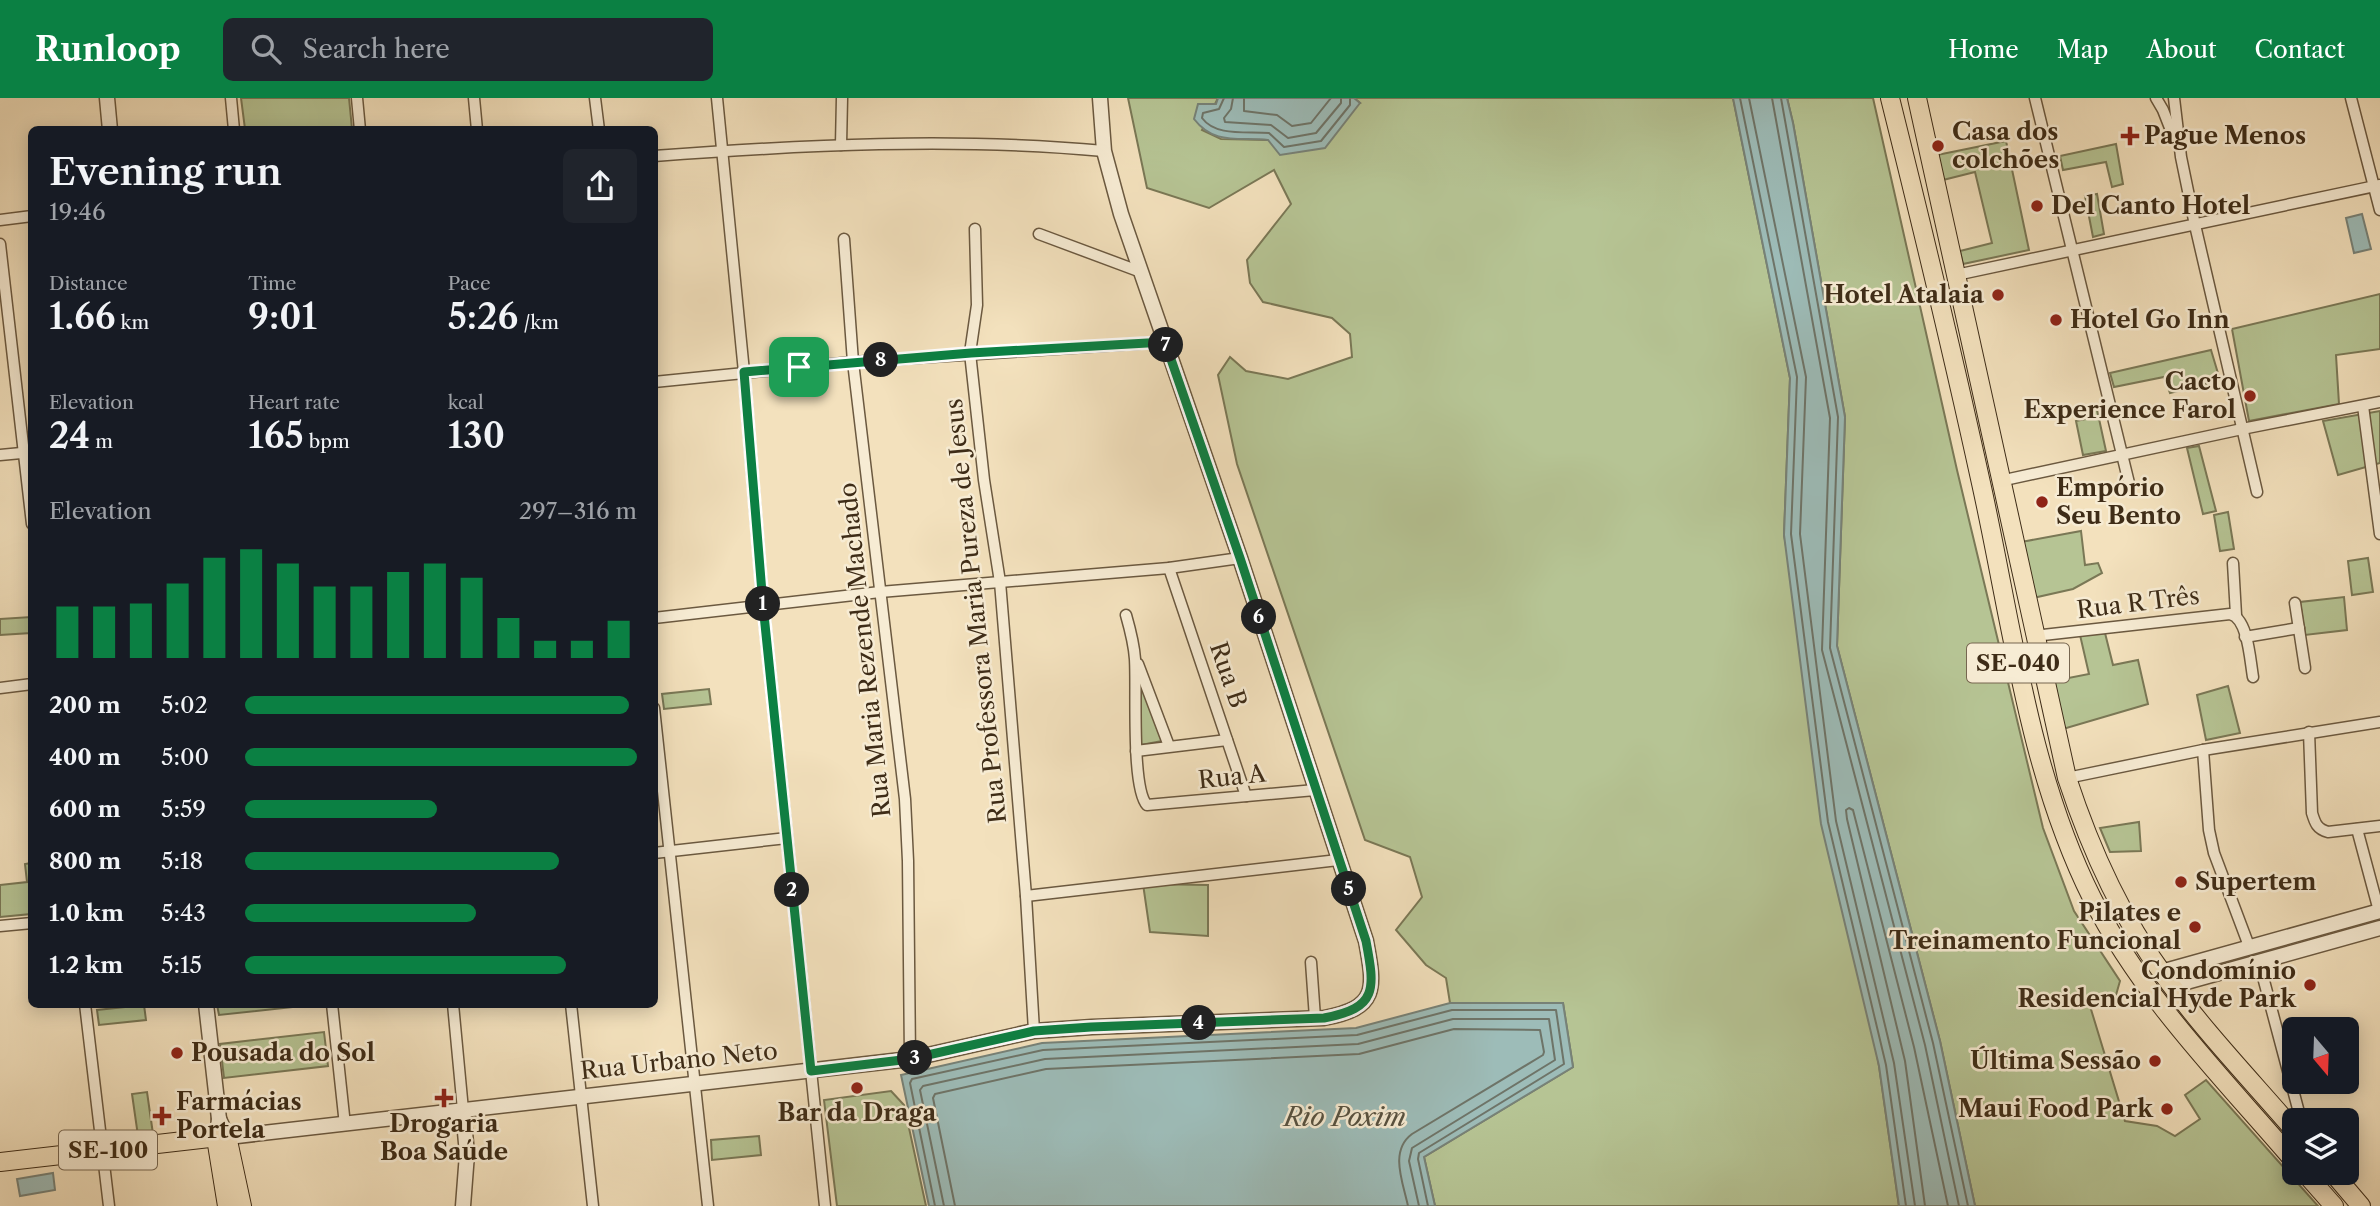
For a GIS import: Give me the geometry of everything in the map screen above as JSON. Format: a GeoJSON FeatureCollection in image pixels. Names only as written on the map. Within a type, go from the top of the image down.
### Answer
{"type":"FeatureCollection","features":[{"type":"Feature","properties":{"kind":"main road","name":"SE-040"},"geometry":{"type":"LineString","coordinates":[[1917,98],[2034,636],[2067,778],[2084,832],[2133,930],[2166,979],[2282,1116]]}},
{"type":"Feature","properties":{"kind":"main road","name":"SE-040"},"geometry":{"type":"LineString","coordinates":[[1894,103],[2043,771],[2069,847],[2093,900],[2133,965],[2186,1034],[2282,1147]]}},
{"type":"Feature","properties":{"kind":"main road","name":"Rua Urbano Neto"},"geometry":{"type":"LineString","coordinates":[[0,1162],[222,1137]]}},
{"type":"Feature","properties":{"kind":"main road"},"geometry":{"type":"LineString","coordinates":[[222,1137],[227,1206]]}},
{"type":"Feature","properties":{"kind":"main road"},"geometry":{"type":"LineString","coordinates":[[222,1137],[242,1206]]}},
{"type":"Feature","properties":{"kind":"main road"},"geometry":{"type":"LineString","coordinates":[[2315,1185],[2334,1206]]}},
{"type":"Feature","properties":{"kind":"main road"},"geometry":{"type":"LineString","coordinates":[[2343,1185],[2361,1206]]}},
{"type":"Feature","properties":{"kind":"street"},"geometry":{"type":"LineString","coordinates":[[107,98],[110,126]]}},
{"type":"Feature","properties":{"kind":"street"},"geometry":{"type":"LineString","coordinates":[[231,98],[234,126]]}},
{"type":"Feature","properties":{"kind":"street"},"geometry":{"type":"LineString","coordinates":[[357,98],[360,126]]}},
{"type":"Feature","properties":{"kind":"street"},"geometry":{"type":"LineString","coordinates":[[474,98],[477,126]]}},
{"type":"Feature","properties":{"kind":"street"},"geometry":{"type":"LineString","coordinates":[[595,98],[598,126]]}},
{"type":"Feature","properties":{"kind":"street"},"geometry":{"type":"LineString","coordinates":[[717,98],[720,151],[744,372],[763,605],[825,1206]]}},
{"type":"Feature","properties":{"kind":"street"},"geometry":{"type":"LineString","coordinates":[[841,145],[842,98]]}},
{"type":"Feature","properties":{"kind":"street"},"geometry":{"type":"LineString","coordinates":[[1027,896],[1338,860],[1240,558],[1121,215],[1104,151],[1100,98]]}},
{"type":"Feature","properties":{"kind":"street"},"geometry":{"type":"LineString","coordinates":[[2035,98],[2129,483]]}},
{"type":"Feature","properties":{"kind":"street"},"geometry":{"type":"LineString","coordinates":[[2156,98],[2181,157]]}},
{"type":"Feature","properties":{"kind":"street"},"geometry":{"type":"LineString","coordinates":[[2174,98],[2181,157],[2195,225],[2257,492]]}},
{"type":"Feature","properties":{"kind":"street"},"geometry":{"type":"LineString","coordinates":[[2351,98],[2377,185],[2380,210]]}},
{"type":"Feature","properties":{"kind":"street"},"geometry":{"type":"LineString","coordinates":[[658,156],[841,145],[1065,147],[1104,151]]}},
{"type":"Feature","properties":{"kind":"street"},"geometry":{"type":"LineString","coordinates":[[1956,275],[2377,185]]}},
{"type":"Feature","properties":{"kind":"street"},"geometry":{"type":"LineString","coordinates":[[0,220],[28,216]]}},
{"type":"Feature","properties":{"kind":"street","name":"Rua Professora Maria Pureza de Jesus"},"geometry":{"type":"LineString","coordinates":[[975,229],[976,306],[971,353],[984,480],[1000,582],[1027,896],[1034,1031]]}},
{"type":"Feature","properties":{"kind":"street"},"geometry":{"type":"LineString","coordinates":[[1039,234],[1141,272]]}},
{"type":"Feature","properties":{"kind":"street","name":"Rua Maria Rezende Machado"},"geometry":{"type":"LineString","coordinates":[[844,239],[853,362],[905,799],[910,1059]]}},
{"type":"Feature","properties":{"kind":"street"},"geometry":{"type":"LineString","coordinates":[[0,244],[28,452],[0,455]]}},
{"type":"Feature","properties":{"kind":"street"},"geometry":{"type":"LineString","coordinates":[[658,382],[853,362],[1165,342]]}},
{"type":"Feature","properties":{"kind":"street"},"geometry":{"type":"LineString","coordinates":[[2000,481],[2380,402]]}},
{"type":"Feature","properties":{"kind":"street"},"geometry":{"type":"LineString","coordinates":[[2362,406],[2380,534]]}},
{"type":"Feature","properties":{"kind":"street"},"geometry":{"type":"LineString","coordinates":[[658,618],[880,593],[1169,568],[1240,558]]}},
{"type":"Feature","properties":{"kind":"street"},"geometry":{"type":"LineString","coordinates":[[2233,563],[2239,619],[2253,677]]}},
{"type":"Feature","properties":{"kind":"street","name":"Rua B"},"geometry":{"type":"LineString","coordinates":[[1169,568],[1246,796]]}},
{"type":"Feature","properties":{"kind":"street"},"geometry":{"type":"LineString","coordinates":[[2295,603],[2305,668]]}},
{"type":"Feature","properties":{"kind":"street","name":"Rua R Três"},"geometry":{"type":"LineString","coordinates":[[2034,636],[2230,614],[2239,619]]}},
{"type":"Feature","properties":{"kind":"street"},"geometry":{"type":"LineString","coordinates":[[1126,615],[1135,655],[1169,746]]}},
{"type":"Feature","properties":{"kind":"street"},"geometry":{"type":"LineString","coordinates":[[2245,637],[2299,628]]}},
{"type":"Feature","properties":{"kind":"street"},"geometry":{"type":"LineString","coordinates":[[1135,655],[1136,751],[1227,740]]}},
{"type":"Feature","properties":{"kind":"street"},"geometry":{"type":"LineString","coordinates":[[0,688],[28,684]]}},
{"type":"Feature","properties":{"kind":"street"},"geometry":{"type":"LineString","coordinates":[[2067,778],[2203,750],[2380,722]]}},
{"type":"Feature","properties":{"kind":"street"},"geometry":{"type":"LineString","coordinates":[[2309,732],[2312,813],[2315,824],[2328,832],[2380,827]]}},
{"type":"Feature","properties":{"kind":"street"},"geometry":{"type":"LineString","coordinates":[[658,742],[708,1206]]}},
{"type":"Feature","properties":{"kind":"street"},"geometry":{"type":"LineString","coordinates":[[2203,750],[2214,853],[2249,946]]}},
{"type":"Feature","properties":{"kind":"street","name":"Rua A"},"geometry":{"type":"LineString","coordinates":[[1136,751],[1143,801],[1147,805],[1315,790]]}},
{"type":"Feature","properties":{"kind":"street"},"geometry":{"type":"LineString","coordinates":[[2166,979],[2203,960],[2379,911],[2357,829]]}},
{"type":"Feature","properties":{"kind":"street"},"geometry":{"type":"LineString","coordinates":[[658,853],[786,838]]}},
{"type":"Feature","properties":{"kind":"street","name":"Rua Urbano Neto"},"geometry":{"type":"LineString","coordinates":[[222,1137],[910,1059],[1034,1031],[1315,1018],[1349,1013],[1360,1006],[1370,991],[1371,969],[1366,941],[1338,860]]}},
{"type":"Feature","properties":{"kind":"street"},"geometry":{"type":"LineString","coordinates":[[2350,919],[2355,935]]}},
{"type":"Feature","properties":{"kind":"street"},"geometry":{"type":"LineString","coordinates":[[0,926],[28,923]]}},
{"type":"Feature","properties":{"kind":"street"},"geometry":{"type":"LineString","coordinates":[[2166,979],[2211,975],[2380,928]]}},
{"type":"Feature","properties":{"kind":"street"},"geometry":{"type":"LineString","coordinates":[[2203,960],[2211,975]]}},
{"type":"Feature","properties":{"kind":"street"},"geometry":{"type":"LineString","coordinates":[[1311,962],[1315,1018]]}},
{"type":"Feature","properties":{"kind":"street"},"geometry":{"type":"LineString","coordinates":[[2259,962],[2298,1108]]}},
{"type":"Feature","properties":{"kind":"street"},"geometry":{"type":"LineString","coordinates":[[85,1008],[109,1206]]}},
{"type":"Feature","properties":{"kind":"street"},"geometry":{"type":"LineString","coordinates":[[206,1008],[222,1137]]}},
{"type":"Feature","properties":{"kind":"street"},"geometry":{"type":"LineString","coordinates":[[332,1008],[345,1125]]}},
{"type":"Feature","properties":{"kind":"street"},"geometry":{"type":"LineString","coordinates":[[453,1008],[467,1154],[463,1206]]}},
{"type":"Feature","properties":{"kind":"street"},"geometry":{"type":"LineString","coordinates":[[570,1008],[593,1206]]}},
{"type":"Feature","properties":{"kind":"green space"},"geometry":{"type":"Polygon","coordinates":[[[241,98],[349,98],[352,126],[245,126],[241,98]]]}},
{"type":"Feature","properties":{"kind":"green space"},"geometry":{"type":"Polygon","coordinates":[[[1128,98],[1218,98],[1202,130],[1221,139],[1268,140],[1360,103],[1354,98],[1733,98],[1790,378],[1784,535],[1879,1066],[1899,1206],[1435,1206],[1424,1157],[1573,1067],[1563,1003],[1450,1003],[1446,978],[1426,965],[1396,930],[1422,897],[1410,857],[1365,840],[1237,464],[1218,375],[1230,357],[1246,371],[1288,379],[1352,357],[1350,334],[1332,318],[1263,302],[1250,283],[1247,260],[1291,204],[1274,170],[1209,208],[1147,188],[1128,98]]]}},
{"type":"Feature","properties":{"kind":"green space"},"geometry":{"type":"Polygon","coordinates":[[[1787,98],[1873,98],[1957,470],[2043,828],[2074,911],[2120,981],[2116,995],[2090,1006],[2125,1121],[2157,1126],[2175,1136],[2200,1119],[2185,1095],[2206,1080],[2282,1166],[2282,1185],[2299,1185],[2318,1206],[1975,1206],[1940,1041],[1837,646],[1845,417],[1787,98]]]}},
{"type":"Feature","properties":{"kind":"green space"},"geometry":{"type":"Polygon","coordinates":[[[2006,141],[2029,250],[1963,264],[1960,251],[1992,243],[1975,172],[1943,180],[1937,155],[2006,141]]]}},
{"type":"Feature","properties":{"kind":"green space"},"geometry":{"type":"Polygon","coordinates":[[[2116,144],[2123,184],[2112,187],[2106,162],[2063,170],[2060,156],[2116,144]]]}},
{"type":"Feature","properties":{"kind":"green space"},"geometry":{"type":"Polygon","coordinates":[[[2097,194],[2104,234],[2093,237],[2085,196],[2097,194]]]}},
{"type":"Feature","properties":{"kind":"green space"},"geometry":{"type":"Polygon","coordinates":[[[2380,294],[2380,349],[2336,355],[2339,404],[2249,421],[2232,329],[2380,294]]]}},
{"type":"Feature","properties":{"kind":"green space"},"geometry":{"type":"Polygon","coordinates":[[[2211,350],[2220,380],[2170,393],[2164,377],[2114,387],[2110,373],[2211,350]]]}},
{"type":"Feature","properties":{"kind":"green space"},"geometry":{"type":"Polygon","coordinates":[[[2096,405],[2106,451],[2083,455],[2076,421],[2086,419],[2087,410],[2096,405]]]}},
{"type":"Feature","properties":{"kind":"green space"},"geometry":{"type":"Polygon","coordinates":[[[2380,411],[2380,463],[2338,475],[2323,421],[2380,411]]]}},
{"type":"Feature","properties":{"kind":"green space"},"geometry":{"type":"Polygon","coordinates":[[[2199,446],[2216,511],[2203,514],[2187,448],[2199,446]]]}},
{"type":"Feature","properties":{"kind":"green space"},"geometry":{"type":"Polygon","coordinates":[[[2228,512],[2234,549],[2220,551],[2214,515],[2228,512]]]}},
{"type":"Feature","properties":{"kind":"green space"},"geometry":{"type":"Polygon","coordinates":[[[2081,531],[2085,565],[2098,563],[2102,573],[2073,589],[2033,598],[2021,542],[2081,531]]]}},
{"type":"Feature","properties":{"kind":"green space"},"geometry":{"type":"Polygon","coordinates":[[[2368,558],[2373,592],[2352,595],[2348,561],[2368,558]]]}},
{"type":"Feature","properties":{"kind":"green space"},"geometry":{"type":"Polygon","coordinates":[[[2344,597],[2347,630],[2305,635],[2300,602],[2344,597]]]}},
{"type":"Feature","properties":{"kind":"green space"},"geometry":{"type":"Polygon","coordinates":[[[28,617],[28,633],[0,635],[0,619],[28,617]]]}},
{"type":"Feature","properties":{"kind":"green space"},"geometry":{"type":"Polygon","coordinates":[[[2105,633],[2113,665],[2138,660],[2148,704],[2063,729],[2053,681],[2089,674],[2080,635],[2105,633]]]}},
{"type":"Feature","properties":{"kind":"green space"},"geometry":{"type":"Polygon","coordinates":[[[1140,679],[1162,741],[1141,745],[1140,679]]]}},
{"type":"Feature","properties":{"kind":"green space"},"geometry":{"type":"Polygon","coordinates":[[[2228,686],[2240,733],[2206,740],[2197,695],[2228,686]]]}},
{"type":"Feature","properties":{"kind":"green space"},"geometry":{"type":"Polygon","coordinates":[[[709,689],[711,704],[664,709],[662,694],[709,689]]]}},
{"type":"Feature","properties":{"kind":"green space"},"geometry":{"type":"Polygon","coordinates":[[[2139,822],[2141,851],[2110,852],[2100,828],[2139,822]]]}},
{"type":"Feature","properties":{"kind":"green space"},"geometry":{"type":"Polygon","coordinates":[[[25,864],[28,864],[28,914],[0,917],[0,885],[27,882],[25,864]]]}},
{"type":"Feature","properties":{"kind":"green space"},"geometry":{"type":"Polygon","coordinates":[[[1143,884],[1208,885],[1208,936],[1150,932],[1143,884]]]}},
{"type":"Feature","properties":{"kind":"green space"},"geometry":{"type":"Polygon","coordinates":[[[144,1008],[146,1020],[99,1025],[97,1010],[144,1008]]]}},
{"type":"Feature","properties":{"kind":"green space"},"geometry":{"type":"Polygon","coordinates":[[[218,1008],[283,1008],[219,1015],[218,1008]]]}},
{"type":"Feature","properties":{"kind":"green space"},"geometry":{"type":"Polygon","coordinates":[[[324,1032],[328,1066],[224,1078],[220,1044],[324,1032]]]}},
{"type":"Feature","properties":{"kind":"green space"},"geometry":{"type":"Polygon","coordinates":[[[891,1091],[904,1105],[926,1206],[837,1206],[824,1100],[891,1091]]]}},
{"type":"Feature","properties":{"kind":"green space"},"geometry":{"type":"Polygon","coordinates":[[[147,1092],[153,1134],[138,1136],[132,1094],[147,1092]]]}},
{"type":"Feature","properties":{"kind":"green space"},"geometry":{"type":"Polygon","coordinates":[[[759,1136],[761,1155],[712,1160],[711,1140],[759,1136]]]}},
{"type":"Feature","properties":{"kind":"water"},"geometry":{"type":"Polygon","coordinates":[[[1218,98],[1354,98],[1360,103],[1325,148],[1280,155],[1268,140],[1227,138],[1210,133],[1202,127],[1194,119],[1198,104],[1216,104],[1218,98]]]}},
{"type":"Feature","properties":{"kind":"water"},"geometry":{"type":"Polygon","coordinates":[[[1733,98],[1787,98],[1793,123],[1845,417],[1837,646],[1940,1041],[1975,1206],[1899,1206],[1879,1066],[1821,824],[1784,535],[1790,378],[1733,98]]]}},
{"type":"Feature","properties":{"kind":"water"},"geometry":{"type":"Polygon","coordinates":[[[2362,214],[2371,249],[2354,253],[2346,218],[2362,214]]]}},
{"type":"Feature","properties":{"kind":"water","name":"Rio Poxim"},"geometry":{"type":"Polygon","coordinates":[[[1450,1003],[1563,1003],[1573,1067],[1424,1157],[1435,1206],[929,1206],[901,1075],[1042,1043],[1356,1028],[1450,1003]]]}},
{"type":"Feature","properties":{"kind":"water"},"geometry":{"type":"Polygon","coordinates":[[[53,1173],[55,1190],[20,1196],[17,1179],[53,1173]]]}},
{"type":"Feature","properties":{"kind":"place","name":"Pague Menos"},"geometry":{"type":"Point","coordinates":[2130,136]}},
{"type":"Feature","properties":{"kind":"place","name":"Casa dos colchões"},"geometry":{"type":"Point","coordinates":[1938,146]}},
{"type":"Feature","properties":{"kind":"place","name":"Del Canto Hotel"},"geometry":{"type":"Point","coordinates":[2037,206]}},
{"type":"Feature","properties":{"kind":"place","name":"Hotel Atalaia"},"geometry":{"type":"Point","coordinates":[1998,295]}},
{"type":"Feature","properties":{"kind":"place","name":"Hotel Go Inn"},"geometry":{"type":"Point","coordinates":[2056,320]}},
{"type":"Feature","properties":{"kind":"place","name":"Cacto Experience Farol"},"geometry":{"type":"Point","coordinates":[2250,396]}},
{"type":"Feature","properties":{"kind":"place","name":"Empório Seu Bento"},"geometry":{"type":"Point","coordinates":[2042,502]}},
{"type":"Feature","properties":{"kind":"place","name":"Supertem"},"geometry":{"type":"Point","coordinates":[2181,882]}},
{"type":"Feature","properties":{"kind":"place","name":"Pilates e Treinamento Funcional"},"geometry":{"type":"Point","coordinates":[2195,927]}},
{"type":"Feature","properties":{"kind":"place","name":"Condomínio Residencial Hyde Park"},"geometry":{"type":"Point","coordinates":[2310,985]}},
{"type":"Feature","properties":{"kind":"place","name":"Pousada do Sol"},"geometry":{"type":"Point","coordinates":[177,1053]}},
{"type":"Feature","properties":{"kind":"place","name":"Última Sessão"},"geometry":{"type":"Point","coordinates":[2155,1061]}},
{"type":"Feature","properties":{"kind":"place","name":"Bar da Draga"},"geometry":{"type":"Point","coordinates":[857,1088]}},
{"type":"Feature","properties":{"kind":"place","name":"Drogaria Boa Saúde"},"geometry":{"type":"Point","coordinates":[444,1098]}},
{"type":"Feature","properties":{"kind":"place","name":"Maui Food Park"},"geometry":{"type":"Point","coordinates":[2167,1109]}},
{"type":"Feature","properties":{"kind":"place","name":"Farmácias Portela"},"geometry":{"type":"Point","coordinates":[162,1116]}},
{"type":"Feature","properties":{"kind":"route"},"geometry":{"type":"LineString","coordinates":[[1165,342],[1240,558],[1366,941],[1372,981],[1370,991],[1360,1006],[1349,1013],[1324,1018],[1034,1031],[910,1059],[811,1071],[763,605],[744,372],[799,367],[971,353],[1165,342]]}}]}
